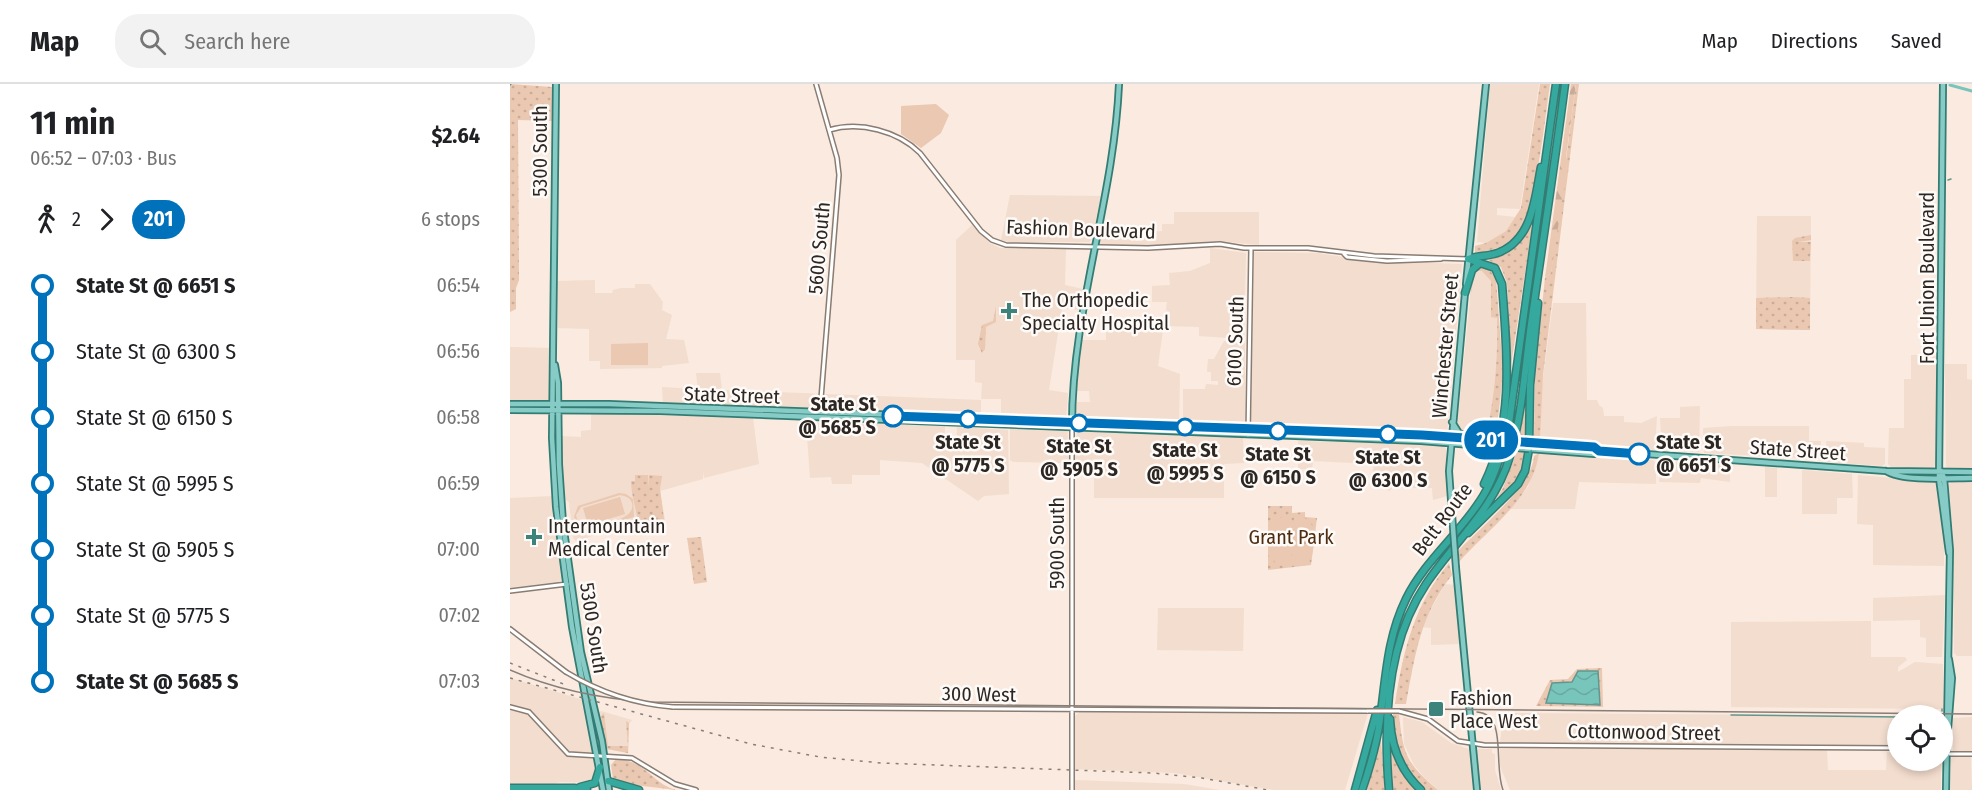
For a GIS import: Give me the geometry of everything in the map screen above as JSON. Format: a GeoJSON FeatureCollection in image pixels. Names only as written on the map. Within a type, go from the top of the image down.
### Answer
{"type":"FeatureCollection","features":[{"type":"Feature","properties":{"kind":"highway","name":"Belt Route"},"geometry":{"type":"LineString","coordinates":[[1362,790],[1378,735],[1387,657],[1407,597],[1424,569],[1480,501],[1507,438],[1556,84]]}},
{"type":"Feature","properties":{"kind":"highway","name":"Belt Route"},"geometry":{"type":"LineString","coordinates":[[1389,790],[1386,733],[1393,678],[1397,652],[1414,604],[1426,583],[1487,506],[1510,457],[1543,249],[1565,84]]}},
{"type":"Feature","properties":{"kind":"highway"},"geometry":{"type":"LineString","coordinates":[[1468,259],[1503,251],[1525,230],[1531,215],[1552,110]]}},
{"type":"Feature","properties":{"kind":"highway"},"geometry":{"type":"LineString","coordinates":[[1465,535],[1474,530],[1518,484],[1525,471],[1530,446],[1530,385],[1543,249]]}},
{"type":"Feature","properties":{"kind":"highway"},"geometry":{"type":"LineString","coordinates":[[1464,521],[1491,471],[1507,393],[1502,279],[1495,268],[1468,259]]}},
{"type":"Feature","properties":{"kind":"highway"},"geometry":{"type":"LineString","coordinates":[[1465,293],[1473,268],[1484,263]]}},
{"type":"Feature","properties":{"kind":"highway"},"geometry":{"type":"LineString","coordinates":[[1355,790],[1374,727],[1387,657]]}},
{"type":"Feature","properties":{"kind":"highway"},"geometry":{"type":"LineString","coordinates":[[1393,678],[1391,734],[1400,762],[1422,790]]}},
{"type":"Feature","properties":{"kind":"highway"},"geometry":{"type":"LineString","coordinates":[[574,788],[595,783],[600,767]]}},
{"type":"Feature","properties":{"kind":"highway"},"geometry":{"type":"LineString","coordinates":[[608,781],[639,790]]}},
{"type":"Feature","properties":{"kind":"highway"},"geometry":{"type":"LineString","coordinates":[[510,788],[587,790]]}},
{"type":"Feature","properties":{"kind":"main road","name":"5300 South"},"geometry":{"type":"LineString","coordinates":[[556,84],[554,362],[558,494],[567,584],[579,668],[603,790]]}},
{"type":"Feature","properties":{"kind":"main road","name":"5900 South"},"geometry":{"type":"LineString","coordinates":[[1072,426],[1072,381],[1093,248],[1114,154],[1119,84]]}},
{"type":"Feature","properties":{"kind":"main road","name":"Winchester Street"},"geometry":{"type":"LineString","coordinates":[[1477,790],[1449,480],[1452,422],[1486,84]]}},
{"type":"Feature","properties":{"kind":"main road","name":"Fort Union Boulevard"},"geometry":{"type":"LineString","coordinates":[[1941,471],[1943,84]]}},
{"type":"Feature","properties":{"kind":"main road","name":"State Street"},"geometry":{"type":"LineString","coordinates":[[510,404],[1487,440],[1530,446]]}},
{"type":"Feature","properties":{"kind":"main road","name":"5300 South"},"geometry":{"type":"LineString","coordinates":[[555,407],[553,460],[583,663],[605,756],[609,790]]}},
{"type":"Feature","properties":{"kind":"main road","name":"State Street"},"geometry":{"type":"LineString","coordinates":[[510,410],[555,407]]}},
{"type":"Feature","properties":{"kind":"main road"},"geometry":{"type":"LineString","coordinates":[[1452,422],[1461,435],[1487,440]]}},
{"type":"Feature","properties":{"kind":"main road","name":"State Street"},"geometry":{"type":"LineString","coordinates":[[1451,440],[1484,446],[1594,447],[1599,451],[1886,471],[1972,472]]}},
{"type":"Feature","properties":{"kind":"main road","name":"State Street"},"geometry":{"type":"LineString","coordinates":[[1886,471],[1891,474],[1972,478]]}},
{"type":"Feature","properties":{"kind":"main road"},"geometry":{"type":"LineString","coordinates":[[1941,471],[1950,525],[1949,659],[1952,664],[1952,705]]}},
{"type":"Feature","properties":{"kind":"main road"},"geometry":{"type":"LineString","coordinates":[[1945,771],[1946,790]]}},
{"type":"Feature","properties":{"kind":"street","name":"5600 South"},"geometry":{"type":"LineString","coordinates":[[816,84],[839,175],[820,416]]}},
{"type":"Feature","properties":{"kind":"street","name":"Fashion Boulevard"},"geometry":{"type":"LineString","coordinates":[[829,130],[844,126],[864,127],[885,132],[909,143],[920,153],[981,231],[996,242],[1006,245],[1093,248],[1220,244],[1251,248],[1308,248],[1378,260],[1468,259]]}},
{"type":"Feature","properties":{"kind":"street","name":"6100 South"},"geometry":{"type":"LineString","coordinates":[[1248,432],[1251,248]]}},
{"type":"Feature","properties":{"kind":"street","name":"5900 South"},"geometry":{"type":"LineString","coordinates":[[1072,426],[1072,790]]}},
{"type":"Feature","properties":{"kind":"street"},"geometry":{"type":"LineString","coordinates":[[510,591],[567,584]]}},
{"type":"Feature","properties":{"kind":"street","name":"300 West"},"geometry":{"type":"LineString","coordinates":[[510,629],[566,672],[589,685],[621,698],[673,707],[1399,711]]}},
{"type":"Feature","properties":{"kind":"street"},"geometry":{"type":"LineString","coordinates":[[510,707],[529,712],[568,754],[632,758],[675,784],[696,790]]}},
{"type":"Feature","properties":{"kind":"street","name":"Cottonwood Street"},"geometry":{"type":"LineString","coordinates":[[1399,711],[1421,716],[1451,738],[1472,744],[1887,748]]}},
{"type":"Feature","properties":{"kind":"street"},"geometry":{"type":"LineString","coordinates":[[1953,754],[1972,754]]}},
{"type":"Feature","properties":{"kind":"shaded area"},"geometry":{"type":"Polygon","coordinates":[[[1490,84],[1539,84],[1520,209],[1497,208],[1497,215],[1515,217],[1506,231],[1486,243],[1477,242],[1490,84]]]}},
{"type":"Feature","properties":{"kind":"shaded area"},"geometry":{"type":"Polygon","coordinates":[[[1010,195],[1101,196],[1092,239],[1089,242],[1001,240],[1010,195]]]}},
{"type":"Feature","properties":{"kind":"shaded area"},"geometry":{"type":"Polygon","coordinates":[[[1174,212],[1259,212],[1259,245],[1218,241],[1148,246],[1100,245],[1098,242],[1099,234],[1162,231],[1162,224],[1174,224],[1174,212]]]}},
{"type":"Feature","properties":{"kind":"shaded area"},"geometry":{"type":"Polygon","coordinates":[[[1757,216],[1811,216],[1810,330],[1756,329],[1757,216]]]}},
{"type":"Feature","properties":{"kind":"shaded area","name":"The Orthopedic Specialty Hospital"},"geometry":{"type":"Polygon","coordinates":[[[972,225],[990,243],[1000,248],[1066,248],[1065,285],[1083,289],[1080,310],[1062,308],[1049,390],[1068,393],[1066,419],[1001,418],[1001,399],[981,399],[982,383],[975,382],[975,360],[956,360],[956,240],[972,225]]]}},
{"type":"Feature","properties":{"kind":"shaded area"},"geometry":{"type":"Polygon","coordinates":[[[1210,248],[1246,253],[1244,339],[1199,336],[1199,327],[1166,326],[1170,312],[1166,310],[1167,302],[1152,302],[1152,286],[1170,285],[1169,273],[1190,271],[1210,263],[1210,248]]]}},
{"type":"Feature","properties":{"kind":"shaded area"},"geometry":{"type":"Polygon","coordinates":[[[1254,252],[1317,253],[1369,261],[1462,264],[1447,435],[1251,428],[1254,252]]]}},
{"type":"Feature","properties":{"kind":"shaded area"},"geometry":{"type":"Polygon","coordinates":[[[1473,270],[1482,270],[1491,278],[1497,320],[1498,374],[1488,438],[1462,434],[1457,428],[1473,270]]]}},
{"type":"Feature","properties":{"kind":"shaded area"},"geometry":{"type":"Polygon","coordinates":[[[595,280],[595,293],[612,293],[613,290],[621,288],[635,288],[635,284],[650,284],[663,302],[662,310],[672,315],[666,339],[684,340],[689,363],[662,366],[662,368],[600,369],[600,361],[589,361],[589,329],[558,328],[557,281],[595,280]]]}},
{"type":"Feature","properties":{"kind":"shaded area"},"geometry":{"type":"Polygon","coordinates":[[[1553,303],[1586,303],[1587,400],[1597,400],[1603,408],[1604,416],[1624,416],[1624,422],[1641,423],[1657,416],[1655,450],[1540,441],[1542,385],[1553,303]]]}},
{"type":"Feature","properties":{"kind":"shaded area"},"geometry":{"type":"Polygon","coordinates":[[[1106,330],[1163,330],[1158,366],[1180,374],[1179,425],[1075,419],[1074,402],[1090,402],[1089,391],[1074,391],[1081,340],[1106,340],[1106,330]]]}},
{"type":"Feature","properties":{"kind":"shaded area"},"geometry":{"type":"Polygon","coordinates":[[[1224,341],[1245,342],[1245,425],[1183,424],[1183,389],[1205,389],[1206,384],[1218,385],[1218,381],[1211,381],[1211,372],[1207,372],[1208,359],[1214,359],[1224,341]]]}},
{"type":"Feature","properties":{"kind":"shaded area"},"geometry":{"type":"Polygon","coordinates":[[[510,347],[551,348],[549,401],[510,401],[510,347]]]}},
{"type":"Feature","properties":{"kind":"shaded area"},"geometry":{"type":"Polygon","coordinates":[[[1911,355],[1934,355],[1937,358],[1936,464],[1932,469],[1891,467],[1888,464],[1889,428],[1904,428],[1904,379],[1911,379],[1911,355]]]}},
{"type":"Feature","properties":{"kind":"shaded area"},"geometry":{"type":"Polygon","coordinates":[[[1945,364],[1967,364],[1967,379],[1972,380],[1972,470],[1949,470],[1946,466],[1945,364]]]}},
{"type":"Feature","properties":{"kind":"shaded area"},"geometry":{"type":"Polygon","coordinates":[[[696,373],[720,373],[722,390],[981,400],[981,417],[700,406],[696,373]]]}},
{"type":"Feature","properties":{"kind":"shaded area"},"geometry":{"type":"Polygon","coordinates":[[[662,387],[695,389],[694,405],[663,405],[662,387]]]}},
{"type":"Feature","properties":{"kind":"shaded area"},"geometry":{"type":"Polygon","coordinates":[[[1700,406],[1699,452],[1662,450],[1660,418],[1680,418],[1680,407],[1700,406]]]}},
{"type":"Feature","properties":{"kind":"shaded area"},"geometry":{"type":"Polygon","coordinates":[[[591,413],[753,418],[759,464],[704,478],[703,471],[703,479],[660,491],[665,520],[635,523],[576,541],[573,538],[569,502],[563,498],[560,436],[581,437],[581,431],[591,430],[591,413]]]}},
{"type":"Feature","properties":{"kind":"shaded area"},"geometry":{"type":"Polygon","coordinates":[[[806,422],[945,426],[944,450],[956,450],[957,427],[1008,430],[1009,494],[984,496],[978,501],[922,463],[880,460],[880,475],[852,475],[852,484],[832,484],[831,477],[810,478],[806,422]]]}},
{"type":"Feature","properties":{"kind":"shaded area"},"geometry":{"type":"Polygon","coordinates":[[[1809,426],[1809,441],[1821,441],[1821,459],[1704,453],[1703,428],[1809,426]]]}},
{"type":"Feature","properties":{"kind":"shaded area"},"geometry":{"type":"Polygon","coordinates":[[[1010,428],[1067,430],[1070,463],[1013,462],[1010,460],[1010,428]]]}},
{"type":"Feature","properties":{"kind":"shaded area"},"geometry":{"type":"Polygon","coordinates":[[[1077,430],[1243,437],[1244,463],[1224,464],[1224,498],[1094,498],[1094,465],[1075,465],[1077,430]]]}},
{"type":"Feature","properties":{"kind":"shaded area"},"geometry":{"type":"Polygon","coordinates":[[[1826,441],[1864,443],[1864,447],[1885,448],[1885,464],[1882,466],[1827,462],[1826,441]]]}},
{"type":"Feature","properties":{"kind":"shaded area"},"geometry":{"type":"Polygon","coordinates":[[[1298,442],[1442,445],[1446,449],[1447,496],[1433,500],[1432,488],[1392,488],[1390,491],[1371,485],[1374,464],[1313,461],[1312,470],[1298,469],[1298,442]]]}},
{"type":"Feature","properties":{"kind":"shaded area"},"geometry":{"type":"Polygon","coordinates":[[[1540,452],[1653,460],[1656,463],[1656,484],[1579,482],[1575,509],[1510,509],[1528,487],[1540,452]]]}},
{"type":"Feature","properties":{"kind":"shaded area"},"geometry":{"type":"Polygon","coordinates":[[[1662,461],[1730,465],[1730,482],[1701,478],[1700,483],[1659,482],[1662,461]]]}},
{"type":"Feature","properties":{"kind":"shaded area"},"geometry":{"type":"Polygon","coordinates":[[[1765,467],[1777,468],[1777,497],[1765,497],[1765,467]]]}},
{"type":"Feature","properties":{"kind":"shaded area"},"geometry":{"type":"Polygon","coordinates":[[[1802,470],[1852,474],[1853,498],[1837,498],[1837,514],[1802,514],[1802,470]]]}},
{"type":"Feature","properties":{"kind":"shaded area"},"geometry":{"type":"Polygon","coordinates":[[[1858,475],[1936,482],[1944,536],[1944,566],[1873,565],[1873,525],[1857,524],[1858,475]]]}},
{"type":"Feature","properties":{"kind":"shaded area"},"geometry":{"type":"Polygon","coordinates":[[[1953,480],[1972,481],[1972,656],[1957,656],[1954,653],[1953,533],[1948,486],[1953,480]]]}},
{"type":"Feature","properties":{"kind":"shaded area","name":"Intermountain Medical Center"},"geometry":{"type":"Polygon","coordinates":[[[552,496],[562,579],[558,582],[510,588],[510,498],[552,496]]]}},
{"type":"Feature","properties":{"kind":"shaded area"},"geometry":{"type":"Polygon","coordinates":[[[1445,584],[1455,585],[1460,644],[1431,645],[1431,628],[1421,627],[1445,584]]]}},
{"type":"Feature","properties":{"kind":"shaded area"},"geometry":{"type":"Polygon","coordinates":[[[1945,595],[1942,657],[1926,657],[1926,638],[1920,637],[1920,620],[1873,621],[1873,598],[1945,595]]]}},
{"type":"Feature","properties":{"kind":"shaded area"},"geometry":{"type":"Polygon","coordinates":[[[1158,608],[1244,608],[1243,651],[1157,650],[1158,608]]]}},
{"type":"Feature","properties":{"kind":"shaded area"},"geometry":{"type":"Polygon","coordinates":[[[1871,621],[1871,657],[1905,657],[1907,660],[1898,667],[1898,672],[1915,662],[1943,664],[1944,705],[1887,705],[1887,708],[1731,707],[1731,622],[1871,621]]]}},
{"type":"Feature","properties":{"kind":"shaded area"},"geometry":{"type":"Polygon","coordinates":[[[510,678],[597,704],[597,709],[581,706],[586,709],[595,769],[594,783],[560,782],[543,787],[510,786],[510,678]]]}},
{"type":"Feature","properties":{"kind":"shaded area"},"geometry":{"type":"Polygon","coordinates":[[[601,711],[632,720],[629,724],[628,753],[606,749],[598,713],[601,711]]]}},
{"type":"Feature","properties":{"kind":"shaded area"},"geometry":{"type":"Polygon","coordinates":[[[1080,712],[1368,713],[1345,790],[1274,790],[1175,773],[1074,769],[1075,716],[1080,712]]]}},
{"type":"Feature","properties":{"kind":"shaded area"},"geometry":{"type":"Polygon","coordinates":[[[1511,713],[1887,716],[1887,746],[1500,742],[1503,719],[1511,713]]]}},
{"type":"Feature","properties":{"kind":"shaded area"},"geometry":{"type":"Polygon","coordinates":[[[1403,717],[1422,722],[1451,743],[1469,749],[1475,790],[1438,790],[1426,779],[1414,765],[1404,744],[1403,717]]]}},
{"type":"Feature","properties":{"kind":"shaded area"},"geometry":{"type":"Polygon","coordinates":[[[1972,717],[1972,752],[1953,752],[1953,718],[1972,717]]]}},
{"type":"Feature","properties":{"kind":"shaded area"},"geometry":{"type":"Polygon","coordinates":[[[1492,749],[1492,753],[1495,754],[1495,770],[1501,790],[1480,790],[1476,751],[1492,749]]]}},
{"type":"Feature","properties":{"kind":"shaded area"},"geometry":{"type":"Polygon","coordinates":[[[1500,749],[1827,750],[1828,770],[1886,770],[1887,752],[1887,771],[1941,771],[1941,790],[1510,790],[1500,766],[1500,749]]]}},
{"type":"Feature","properties":{"kind":"shaded area"},"geometry":{"type":"Polygon","coordinates":[[[1971,756],[1972,790],[1950,790],[1953,757],[1971,756]]]}},
{"type":"Feature","properties":{"kind":"shaded area"},"geometry":{"type":"Polygon","coordinates":[[[1074,780],[1184,784],[1220,790],[1074,790],[1074,780]]]}},
{"type":"Feature","properties":{"kind":"green space"},"geometry":{"type":"Polygon","coordinates":[[[510,84],[552,87],[553,121],[518,120],[519,280],[516,288],[516,309],[510,312],[510,84]]]}},
{"type":"Feature","properties":{"kind":"green space"},"geometry":{"type":"Polygon","coordinates":[[[1540,84],[1550,84],[1539,163],[1524,222],[1517,234],[1508,242],[1492,250],[1475,253],[1475,246],[1486,243],[1506,231],[1521,208],[1540,84]]]}},
{"type":"Feature","properties":{"kind":"green space"},"geometry":{"type":"Polygon","coordinates":[[[1571,84],[1576,84],[1566,157],[1567,169],[1551,273],[1545,278],[1571,84]]]}},
{"type":"Feature","properties":{"kind":"green space"},"geometry":{"type":"Polygon","coordinates":[[[1576,84],[1579,84],[1543,375],[1540,440],[1534,437],[1535,371],[1545,278],[1551,273],[1576,84]]]}},
{"type":"Feature","properties":{"kind":"green space"},"geometry":{"type":"Polygon","coordinates":[[[936,104],[949,115],[941,133],[921,148],[901,134],[901,106],[936,104]]]}},
{"type":"Feature","properties":{"kind":"green space"},"geometry":{"type":"Polygon","coordinates":[[[1530,224],[1532,227],[1511,365],[1507,283],[1501,267],[1488,260],[1502,255],[1513,247],[1530,224]]]}},
{"type":"Feature","properties":{"kind":"green space"},"geometry":{"type":"Polygon","coordinates":[[[1811,235],[1811,240],[1798,242],[1811,242],[1810,261],[1793,261],[1792,241],[1795,238],[1811,235]]]}},
{"type":"Feature","properties":{"kind":"green space"},"geometry":{"type":"Polygon","coordinates":[[[1482,266],[1490,270],[1496,279],[1503,373],[1496,436],[1476,435],[1487,433],[1494,390],[1497,349],[1497,318],[1491,317],[1491,281],[1482,271],[1475,271],[1470,299],[1473,271],[1482,266]]]}},
{"type":"Feature","properties":{"kind":"green space"},"geometry":{"type":"Polygon","coordinates":[[[1756,298],[1810,298],[1810,330],[1756,329],[1756,298]]]}},
{"type":"Feature","properties":{"kind":"green space"},"geometry":{"type":"Polygon","coordinates":[[[996,306],[996,322],[986,327],[985,349],[982,353],[978,344],[982,325],[993,321],[996,306]]]}},
{"type":"Feature","properties":{"kind":"green space"},"geometry":{"type":"Polygon","coordinates":[[[648,343],[648,365],[611,365],[611,344],[648,343]]]}},
{"type":"Feature","properties":{"kind":"green space"},"geometry":{"type":"Polygon","coordinates":[[[1527,384],[1528,439],[1520,437],[1527,384]]]}},
{"type":"Feature","properties":{"kind":"green space"},"geometry":{"type":"Polygon","coordinates":[[[1516,453],[1526,453],[1520,475],[1488,512],[1503,488],[1516,453]]]}},
{"type":"Feature","properties":{"kind":"green space"},"geometry":{"type":"Polygon","coordinates":[[[1539,453],[1535,470],[1519,499],[1459,562],[1459,550],[1515,493],[1525,480],[1534,456],[1539,453]]]}},
{"type":"Feature","properties":{"kind":"green space"},"geometry":{"type":"Polygon","coordinates":[[[635,475],[648,475],[648,488],[649,475],[662,476],[660,489],[664,519],[638,523],[631,486],[631,481],[635,481],[635,475]]]}},
{"type":"Feature","properties":{"kind":"green space"},"geometry":{"type":"Polygon","coordinates":[[[619,493],[626,494],[633,499],[634,517],[579,533],[582,529],[574,517],[578,506],[619,493]],[[620,495],[581,507],[576,515],[578,523],[588,527],[616,521],[629,514],[632,503],[629,498],[620,495]]]}},
{"type":"Feature","properties":{"kind":"green space"},"geometry":{"type":"Polygon","coordinates":[[[620,497],[625,514],[588,525],[583,508],[620,497]]]}},
{"type":"Feature","properties":{"kind":"green space","name":"Grant Park"},"geometry":{"type":"Polygon","coordinates":[[[1268,506],[1292,506],[1292,513],[1305,512],[1305,517],[1317,518],[1311,565],[1268,570],[1268,506]]]}},
{"type":"Feature","properties":{"kind":"green space"},"geometry":{"type":"Polygon","coordinates":[[[1277,518],[1290,518],[1288,539],[1268,539],[1268,528],[1277,518]]]}},
{"type":"Feature","properties":{"kind":"green space"},"geometry":{"type":"Polygon","coordinates":[[[1294,518],[1305,518],[1315,528],[1313,540],[1293,539],[1294,518]]]}},
{"type":"Feature","properties":{"kind":"green space"},"geometry":{"type":"Polygon","coordinates":[[[701,537],[707,582],[694,584],[687,538],[701,537]]]}},
{"type":"Feature","properties":{"kind":"green space"},"geometry":{"type":"Polygon","coordinates":[[[1268,544],[1289,544],[1289,565],[1278,565],[1268,555],[1268,544]]]}},
{"type":"Feature","properties":{"kind":"green space"},"geometry":{"type":"Polygon","coordinates":[[[1292,544],[1314,544],[1312,555],[1303,565],[1292,565],[1292,544]]]}},
{"type":"Feature","properties":{"kind":"green space"},"geometry":{"type":"Polygon","coordinates":[[[1449,563],[1452,575],[1433,605],[1420,636],[1406,704],[1395,704],[1406,647],[1412,629],[1427,595],[1449,563]]]}},
{"type":"Feature","properties":{"kind":"green space"},"geometry":{"type":"Polygon","coordinates":[[[1602,668],[1603,707],[1536,706],[1550,680],[1568,679],[1577,669],[1602,668]]]}},
{"type":"Feature","properties":{"kind":"green space"},"geometry":{"type":"Polygon","coordinates":[[[604,713],[608,746],[628,746],[626,721],[629,723],[628,753],[607,749],[600,717],[604,713]]]}},
{"type":"Feature","properties":{"kind":"green space"},"geometry":{"type":"Polygon","coordinates":[[[1393,714],[1399,714],[1402,740],[1408,758],[1419,773],[1438,790],[1425,790],[1409,771],[1397,744],[1393,714]]]}},
{"type":"Feature","properties":{"kind":"green space"},"geometry":{"type":"Polygon","coordinates":[[[1389,736],[1418,790],[1392,790],[1389,736]]]}},
{"type":"Feature","properties":{"kind":"green space"},"geometry":{"type":"Polygon","coordinates":[[[1381,742],[1385,790],[1366,790],[1379,743],[1381,742]]]}},
{"type":"Feature","properties":{"kind":"green space"},"geometry":{"type":"Polygon","coordinates":[[[616,759],[635,764],[662,783],[677,790],[617,783],[613,779],[611,765],[616,759]]]}},
{"type":"Feature","properties":{"kind":"water"},"geometry":{"type":"Polygon","coordinates":[[[1578,671],[1598,671],[1600,705],[1546,703],[1552,683],[1572,682],[1578,671]]]}},
{"type":"Feature","properties":{"kind":"waterway"},"geometry":{"type":"LineString","coordinates":[[1950,85],[1972,91]]}},
{"type":"Feature","properties":{"kind":"waterway"},"geometry":{"type":"LineString","coordinates":[[1731,715],[1887,717]]}},
{"type":"Feature","properties":{"kind":"tram line"},"geometry":{"type":"LineString","coordinates":[[510,670],[543,683],[578,692],[649,702],[1972,714]]}},
{"type":"Feature","properties":{"kind":"tram line"},"geometry":{"type":"LineString","coordinates":[[1477,712],[1487,715],[1493,722],[1498,742],[1500,780],[1503,790]]}},
{"type":"Feature","properties":{"kind":"railway"},"geometry":{"type":"LineString","coordinates":[[510,663],[566,685]]}},
{"type":"Feature","properties":{"kind":"railway"},"geometry":{"type":"LineString","coordinates":[[510,678],[751,744],[820,757],[881,763],[1153,773],[1202,778],[1268,790]]}},
{"type":"Feature","properties":{"kind":"bus line","name":"201"},"geometry":{"type":"LineString","coordinates":[[893,416],[1422,435],[1594,447],[1599,451],[1639,454]]}},
{"type":"Feature","properties":{"kind":"place","name":"The Orthopedic Specialty Hospital"},"geometry":{"type":"Point","coordinates":[1009,311]}},
{"type":"Feature","properties":{"kind":"place","name":"State St @ 5685 S"},"geometry":{"type":"Point","coordinates":[893,416]}},
{"type":"Feature","properties":{"kind":"place","name":"State St @ 5775 S"},"geometry":{"type":"Point","coordinates":[968,419]}},
{"type":"Feature","properties":{"kind":"place","name":"State St @ 5905 S"},"geometry":{"type":"Point","coordinates":[1079,423]}},
{"type":"Feature","properties":{"kind":"place","name":"State St @ 5995 S"},"geometry":{"type":"Point","coordinates":[1185,427]}},
{"type":"Feature","properties":{"kind":"place","name":"State St @ 6150 S"},"geometry":{"type":"Point","coordinates":[1278,431]}},
{"type":"Feature","properties":{"kind":"place","name":"State St @ 6300 S"},"geometry":{"type":"Point","coordinates":[1388,434]}},
{"type":"Feature","properties":{"kind":"place","name":"State St @ 6651 S"},"geometry":{"type":"Point","coordinates":[1639,454]}},
{"type":"Feature","properties":{"kind":"place","name":"Intermountain Medical Center"},"geometry":{"type":"Point","coordinates":[534,537]}},
{"type":"Feature","properties":{"kind":"place","name":"Fashion Place West"},"geometry":{"type":"Point","coordinates":[1436,709]}}]}
